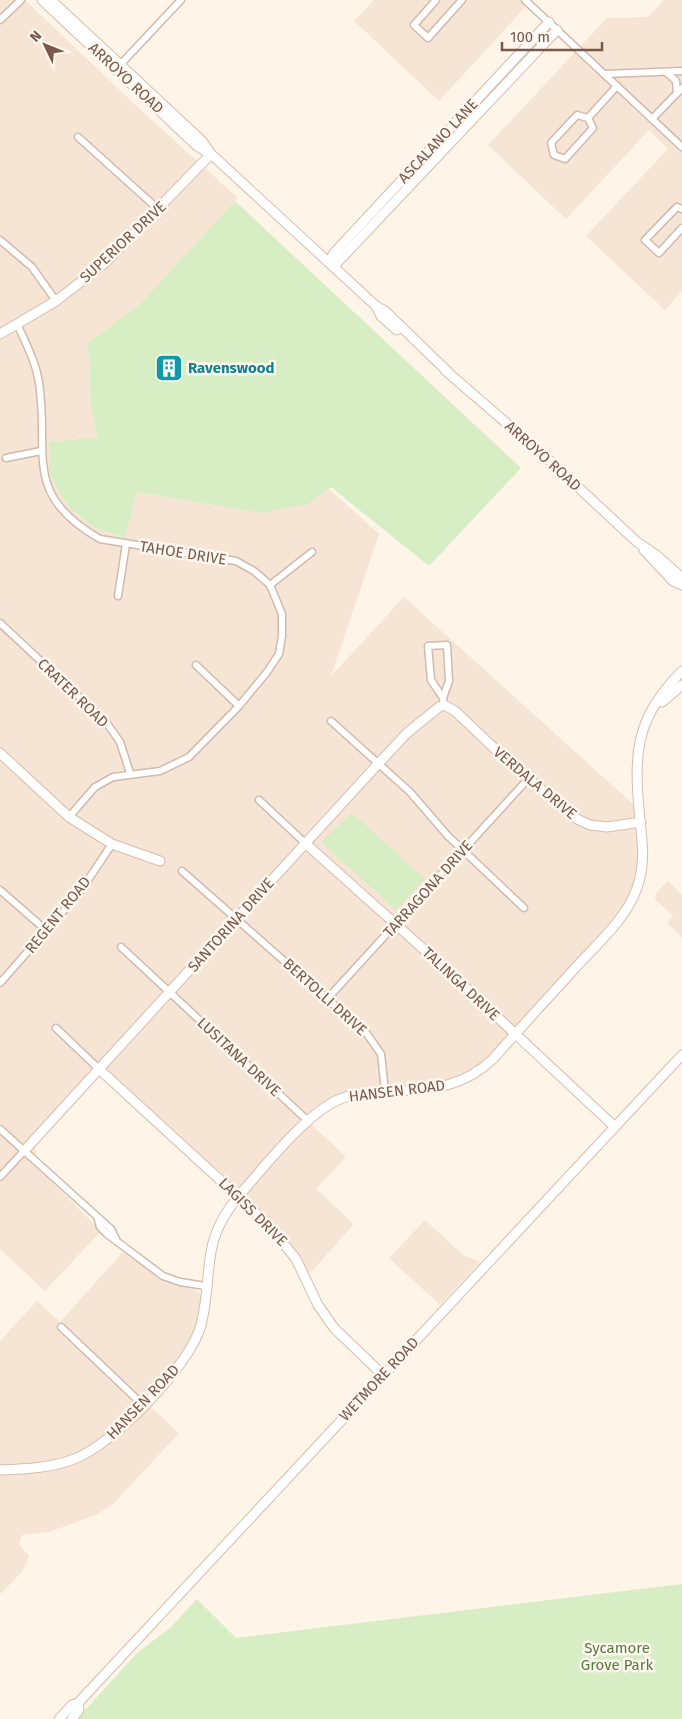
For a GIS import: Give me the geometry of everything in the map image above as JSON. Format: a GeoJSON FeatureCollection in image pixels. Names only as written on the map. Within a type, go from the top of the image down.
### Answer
{"type":"FeatureCollection","features":[{"type":"Feature","properties":{"kind":"street"},"geometry":{"type":"LineString","coordinates":[[0,20],[21,0]]}},
{"type":"Feature","properties":{"kind":"street","name":"ARROYO ROAD"},"geometry":{"type":"LineString","coordinates":[[42,0],[119,67]]}},
{"type":"Feature","properties":{"kind":"street","name":"ARROYO ROAD"},"geometry":{"type":"LineString","coordinates":[[51,0],[197,146],[212,154],[376,306],[386,311],[448,372],[548,459],[637,542],[668,576],[682,584]]}},
{"type":"Feature","properties":{"kind":"street"},"geometry":{"type":"LineString","coordinates":[[119,67],[181,0]]}},
{"type":"Feature","properties":{"kind":"street"},"geometry":{"type":"LineString","coordinates":[[436,0],[414,25],[428,38],[460,1]]}},
{"type":"Feature","properties":{"kind":"street"},"geometry":{"type":"LineString","coordinates":[[525,0],[682,147]]}},
{"type":"Feature","properties":{"kind":"street","name":"ASCALANO LANE"},"geometry":{"type":"LineString","coordinates":[[331,264],[334,253],[549,22]]}},
{"type":"Feature","properties":{"kind":"street","name":"ASCALANO LANE"},"geometry":{"type":"LineString","coordinates":[[331,264],[557,30]]}},
{"type":"Feature","properties":{"kind":"street"},"geometry":{"type":"LineString","coordinates":[[604,74],[682,71]]}},
{"type":"Feature","properties":{"kind":"street"},"geometry":{"type":"LineString","coordinates":[[666,72],[676,80],[677,93]]}},
{"type":"Feature","properties":{"kind":"street"},"geometry":{"type":"LineString","coordinates":[[588,118],[617,86]]}},
{"type":"Feature","properties":{"kind":"street"},"geometry":{"type":"LineString","coordinates":[[652,119],[682,88]]}},
{"type":"Feature","properties":{"kind":"street"},"geometry":{"type":"LineString","coordinates":[[577,115],[588,118],[593,128],[565,158],[554,155],[551,143],[577,115]]}},
{"type":"Feature","properties":{"kind":"street"},"geometry":{"type":"LineString","coordinates":[[78,137],[158,209]]}},
{"type":"Feature","properties":{"kind":"street","name":"SUPERIOR DRIVE"},"geometry":{"type":"LineString","coordinates":[[0,334],[18,326],[56,301],[105,262],[212,154]]}},
{"type":"Feature","properties":{"kind":"street"},"geometry":{"type":"LineString","coordinates":[[682,209],[677,207],[645,240],[659,252],[682,228]]}},
{"type":"Feature","properties":{"kind":"street"},"geometry":{"type":"LineString","coordinates":[[0,240],[32,268],[56,301]]}},
{"type":"Feature","properties":{"kind":"street","name":"TAHOE DRIVE"},"geometry":{"type":"LineString","coordinates":[[18,326],[38,377],[41,451],[45,478],[64,513],[82,528],[100,538],[126,544],[236,561],[254,571],[270,585],[282,614],[282,636],[279,654],[239,706],[189,757],[160,771],[113,776],[95,787],[69,817]]}},
{"type":"Feature","properties":{"kind":"street"},"geometry":{"type":"LineString","coordinates":[[6,458],[41,451]]}},
{"type":"Feature","properties":{"kind":"street"},"geometry":{"type":"LineString","coordinates":[[118,596],[126,544]]}},
{"type":"Feature","properties":{"kind":"street"},"geometry":{"type":"LineString","coordinates":[[270,585],[312,552]]}},
{"type":"Feature","properties":{"kind":"street","name":"CRATER ROAD"},"geometry":{"type":"LineString","coordinates":[[0,623],[106,722],[120,742],[130,773]]}},
{"type":"Feature","properties":{"kind":"street"},"geometry":{"type":"LineString","coordinates":[[447,645],[449,680],[443,701],[430,680],[428,646],[447,645]]}},
{"type":"Feature","properties":{"kind":"street"},"geometry":{"type":"LineString","coordinates":[[196,665],[239,706]]}},
{"type":"Feature","properties":{"kind":"street","name":"HANSEN ROAD"},"geometry":{"type":"LineString","coordinates":[[0,1470],[50,1466],[74,1460],[105,1442],[178,1368],[194,1344],[201,1323],[214,1236],[226,1213],[239,1196],[307,1120],[342,1098],[353,1095],[432,1089],[467,1078],[483,1069],[627,910],[637,888],[643,865],[636,756],[642,728],[652,710],[682,671]]}},
{"type":"Feature","properties":{"kind":"street","name":"HANSEN ROAD"},"geometry":{"type":"LineString","coordinates":[[652,710],[682,685]]}},
{"type":"Feature","properties":{"kind":"street","name":"SANTORINA DRIVE"},"geometry":{"type":"LineString","coordinates":[[24,1151],[378,764],[407,733],[443,701]]}},
{"type":"Feature","properties":{"kind":"street","name":"VERDALA DRIVE"},"geometry":{"type":"LineString","coordinates":[[443,701],[528,779],[566,811],[583,822],[607,827],[641,822]]}},
{"type":"Feature","properties":{"kind":"street"},"geometry":{"type":"LineString","coordinates":[[331,721],[410,792],[447,835],[464,849],[524,908]]}},
{"type":"Feature","properties":{"kind":"street"},"geometry":{"type":"LineString","coordinates":[[0,753],[69,817],[112,844],[160,861]]}},
{"type":"Feature","properties":{"kind":"street","name":"TARRAGONA DRIVE"},"geometry":{"type":"LineString","coordinates":[[328,998],[528,779]]}},
{"type":"Feature","properties":{"kind":"street"},"geometry":{"type":"LineString","coordinates":[[259,800],[305,843]]}},
{"type":"Feature","properties":{"kind":"street","name":"TALINGA DRIVE"},"geometry":{"type":"LineString","coordinates":[[305,843],[396,924],[615,1127]]}},
{"type":"Feature","properties":{"kind":"street","name":"REGENT ROAD"},"geometry":{"type":"LineString","coordinates":[[0,983],[80,892],[112,844]]}},
{"type":"Feature","properties":{"kind":"street","name":"BERTOLLI DRIVE"},"geometry":{"type":"LineString","coordinates":[[182,871],[328,998],[377,1047],[383,1060],[386,1092]]}},
{"type":"Feature","properties":{"kind":"street"},"geometry":{"type":"LineString","coordinates":[[0,890],[47,931]]}},
{"type":"Feature","properties":{"kind":"street","name":"LUSITANA DRIVE"},"geometry":{"type":"LineString","coordinates":[[121,948],[307,1120]]}},
{"type":"Feature","properties":{"kind":"street"},"geometry":{"type":"LineString","coordinates":[[56,1028],[99,1068]]}},
{"type":"Feature","properties":{"kind":"street","name":"WETMORE ROAD"},"geometry":{"type":"LineString","coordinates":[[60,1719],[72,1705],[78,1703],[682,1056]]}},
{"type":"Feature","properties":{"kind":"street","name":"LAGISS DRIVE"},"geometry":{"type":"LineString","coordinates":[[99,1068],[267,1222],[293,1254],[305,1274],[318,1305],[334,1328],[383,1375]]}},
{"type":"Feature","properties":{"kind":"street"},"geometry":{"type":"LineString","coordinates":[[0,1129],[98,1220],[100,1228],[163,1276],[180,1282],[206,1286]]}},
{"type":"Feature","properties":{"kind":"street"},"geometry":{"type":"LineString","coordinates":[[0,1177],[24,1151]]}},
{"type":"Feature","properties":{"kind":"street"},"geometry":{"type":"LineString","coordinates":[[61,1327],[143,1405]]}},
{"type":"Feature","properties":{"kind":"street","name":"WETMORE ROAD"},"geometry":{"type":"LineString","coordinates":[[72,1719],[79,1710],[78,1703]]}},
{"type":"Feature","properties":{"kind":"shaded area"},"geometry":{"type":"Polygon","coordinates":[[[0,0],[25,0],[145,114],[238,198],[140,304],[88,343],[91,407],[98,437],[50,442],[49,469],[59,493],[70,508],[93,527],[125,538],[137,492],[261,513],[307,504],[328,488],[379,534],[331,676],[404,597],[644,814],[647,857],[612,935],[496,1062],[479,1076],[460,1086],[436,1092],[364,1096],[333,1105],[309,1122],[346,1157],[316,1189],[354,1224],[313,1270],[308,1273],[279,1230],[111,1075],[109,1070],[105,1069],[35,1144],[36,1156],[32,1162],[101,1231],[45,1291],[0,1249],[0,0]]]}},
{"type":"Feature","properties":{"kind":"shaded area"},"geometry":{"type":"Polygon","coordinates":[[[374,0],[532,0],[439,101],[354,21],[374,0]]]}},
{"type":"Feature","properties":{"kind":"shaded area"},"geometry":{"type":"Polygon","coordinates":[[[664,0],[682,0],[682,291],[665,310],[586,236],[668,149],[649,130],[566,219],[488,145],[607,18],[648,17],[664,0]]]}},
{"type":"Feature","properties":{"kind":"shaded area"},"geometry":{"type":"Polygon","coordinates":[[[668,881],[682,895],[682,937],[667,923],[673,916],[655,899],[656,893],[668,881]]]}},
{"type":"Feature","properties":{"kind":"shaded area"},"geometry":{"type":"Polygon","coordinates":[[[425,1220],[463,1255],[480,1262],[440,1305],[389,1258],[425,1220]]]}},
{"type":"Feature","properties":{"kind":"shaded area"},"geometry":{"type":"Polygon","coordinates":[[[123,1252],[159,1278],[190,1286],[200,1294],[201,1303],[197,1327],[188,1348],[142,1399],[179,1433],[113,1504],[96,1515],[49,1532],[22,1535],[19,1544],[29,1556],[22,1572],[0,1594],[0,1341],[37,1301],[60,1322],[123,1252]]]}},
{"type":"Feature","properties":{"kind":"green space"},"geometry":{"type":"Polygon","coordinates":[[[235,201],[521,468],[429,566],[331,487],[308,504],[261,513],[137,492],[125,538],[93,527],[70,508],[59,493],[49,469],[49,442],[98,437],[91,407],[88,343],[140,304],[235,201]]]}},
{"type":"Feature","properties":{"kind":"green space"},"geometry":{"type":"Polygon","coordinates":[[[352,813],[425,879],[396,910],[321,842],[352,813]]]}},
{"type":"Feature","properties":{"kind":"green space","name":"Sycamore Grove Park"},"geometry":{"type":"Polygon","coordinates":[[[682,1584],[682,1719],[77,1719],[137,1653],[170,1628],[197,1599],[236,1638],[682,1584]]]}},
{"type":"Feature","properties":{"kind":"place","name":"Ravenswood"},"geometry":{"type":"Point","coordinates":[169,368]}}]}
